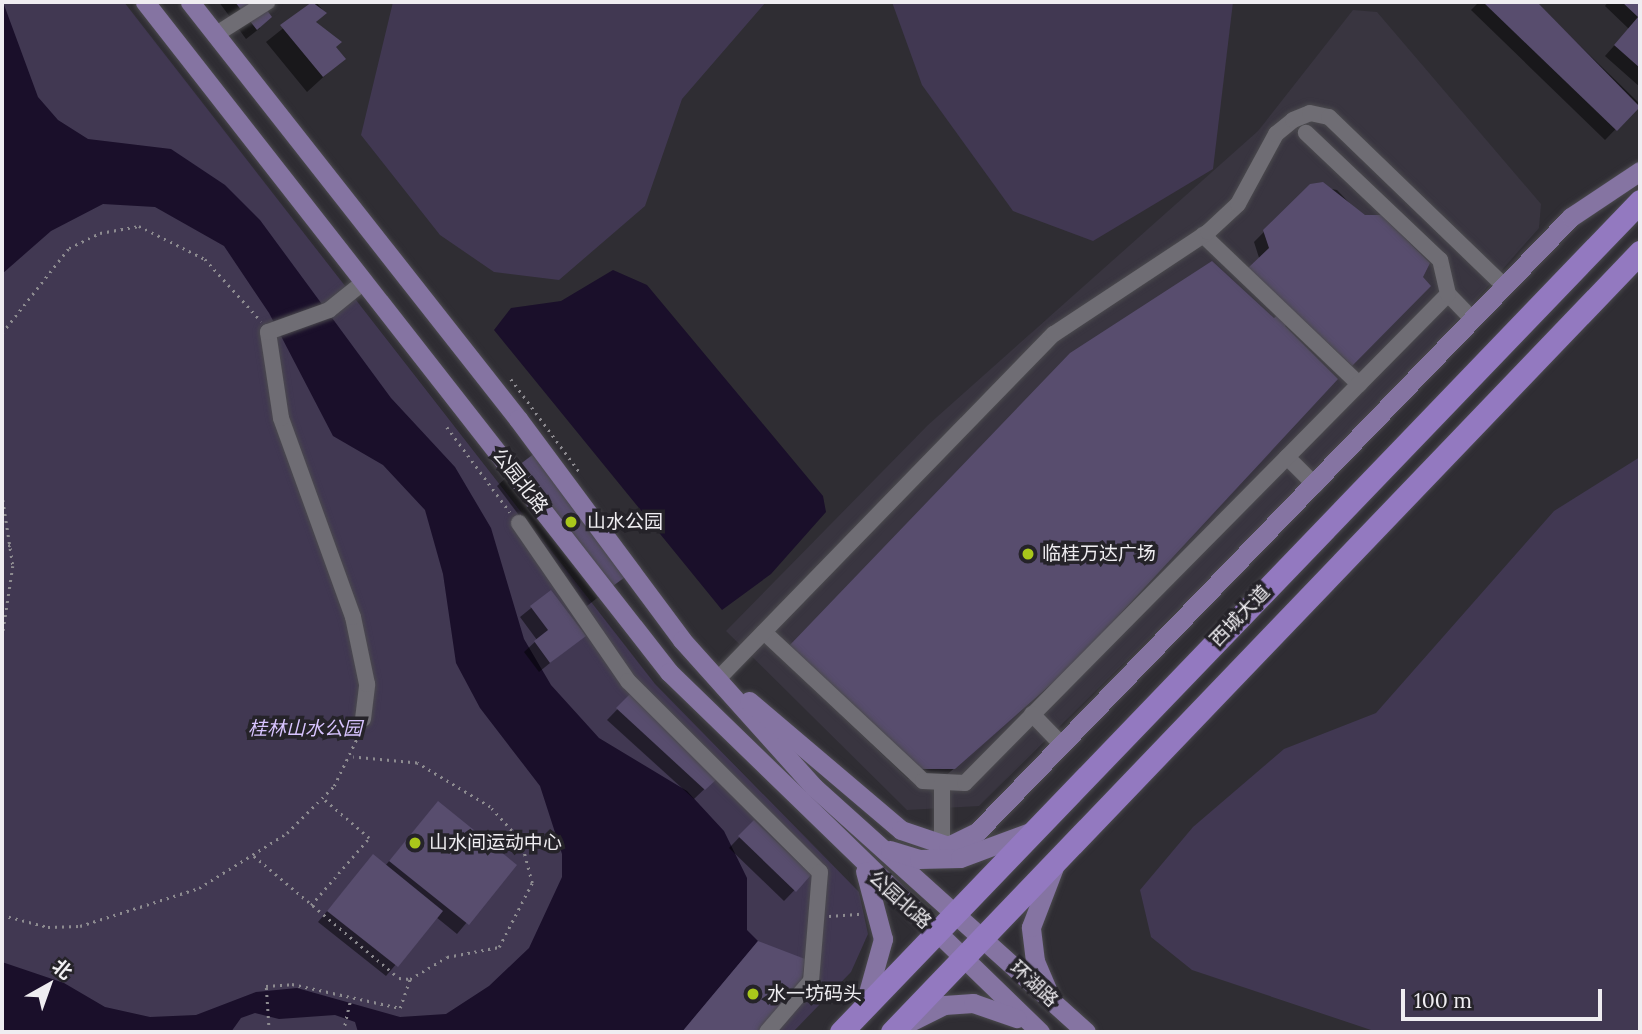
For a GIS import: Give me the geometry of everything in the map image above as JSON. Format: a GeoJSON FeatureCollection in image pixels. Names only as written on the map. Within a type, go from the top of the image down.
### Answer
{"type":"FeatureCollection","features":[{"type":"Feature","properties":{"kind":"highway","name":"西城大道"},"geometry":{"type":"LineString","coordinates":[[841,1032],[1640,201]]}},
{"type":"Feature","properties":{"kind":"highway","name":"西城大道"},"geometry":{"type":"LineString","coordinates":[[893,1032],[982,935],[1640,253]]}},
{"type":"Feature","properties":{"kind":"main road","name":"公园北路"},"geometry":{"type":"LineString","coordinates":[[145,2],[669,672],[864,867],[960,958]]}},
{"type":"Feature","properties":{"kind":"main road","name":"公园北路"},"geometry":{"type":"LineString","coordinates":[[190,2],[718,679],[814,788],[982,935]]}},
{"type":"Feature","properties":{"kind":"main road"},"geometry":{"type":"LineString","coordinates":[[718,679],[788,730],[901,830],[942,845],[977,832],[1571,217],[1640,171]]}},
{"type":"Feature","properties":{"kind":"main road"},"geometry":{"type":"LineString","coordinates":[[882,848],[919,859],[960,858],[1033,831]]}},
{"type":"Feature","properties":{"kind":"main road"},"geometry":{"type":"LineString","coordinates":[[1053,1001],[1035,961],[1031,927],[1059,856]]}},
{"type":"Feature","properties":{"kind":"main road"},"geometry":{"type":"LineString","coordinates":[[864,867],[881,912],[883,939],[864,1009]]}},
{"type":"Feature","properties":{"kind":"main road","name":"环湖路"},"geometry":{"type":"LineString","coordinates":[[982,935],[1086,1032]]}},
{"type":"Feature","properties":{"kind":"main road","name":"环湖路"},"geometry":{"type":"LineString","coordinates":[[960,958],[1037,1029]]}},
{"type":"Feature","properties":{"kind":"main road"},"geometry":{"type":"LineString","coordinates":[[893,1032],[927,1011],[973,1003],[1037,1029]]}},
{"type":"Feature","properties":{"kind":"street"},"geometry":{"type":"LineString","coordinates":[[215,35],[267,2]]}},
{"type":"Feature","properties":{"kind":"street"},"geometry":{"type":"LineString","coordinates":[[718,679],[1054,334],[1203,234],[1244,197],[1277,132],[1301,116],[1320,113],[1503,285]]}},
{"type":"Feature","properties":{"kind":"street"},"geometry":{"type":"LineString","coordinates":[[1306,133],[1440,260],[1448,294],[1471,318]]}},
{"type":"Feature","properties":{"kind":"street"},"geometry":{"type":"LineString","coordinates":[[1203,234],[1359,384]]}},
{"type":"Feature","properties":{"kind":"street"},"geometry":{"type":"LineString","coordinates":[[363,719],[367,684],[354,617],[281,418],[268,332],[329,310],[365,281]]}},
{"type":"Feature","properties":{"kind":"street"},"geometry":{"type":"LineString","coordinates":[[764,632],[923,781],[965,783],[1448,294]]}},
{"type":"Feature","properties":{"kind":"street"},"geometry":{"type":"LineString","coordinates":[[1287,457],[1315,485]]}},
{"type":"Feature","properties":{"kind":"street"},"geometry":{"type":"LineString","coordinates":[[519,523],[628,681],[820,872],[811,981],[767,1032]]}},
{"type":"Feature","properties":{"kind":"street"},"geometry":{"type":"LineString","coordinates":[[1032,714],[1062,745]]}},
{"type":"Feature","properties":{"kind":"street"},"geometry":{"type":"LineString","coordinates":[[942,782],[942,845]]}},
{"type":"Feature","properties":{"kind":"path"},"geometry":{"type":"LineString","coordinates":[[2,333],[69,248],[100,233],[139,226],[186,246],[223,273],[268,332]]}},
{"type":"Feature","properties":{"kind":"path"},"geometry":{"type":"LineString","coordinates":[[511,379],[582,474]]}},
{"type":"Feature","properties":{"kind":"path"},"geometry":{"type":"LineString","coordinates":[[447,427],[519,523]]}},
{"type":"Feature","properties":{"kind":"path"},"geometry":{"type":"LineString","coordinates":[[2,493],[12,544],[2,640]]}},
{"type":"Feature","properties":{"kind":"path"},"geometry":{"type":"LineString","coordinates":[[2,549],[12,544]]}},
{"type":"Feature","properties":{"kind":"path"},"geometry":{"type":"LineString","coordinates":[[2,915],[48,927],[80,926],[168,902],[254,856],[322,799],[353,757],[363,719]]}},
{"type":"Feature","properties":{"kind":"path"},"geometry":{"type":"LineString","coordinates":[[269,1032],[266,986],[292,984],[400,1008],[410,979],[447,957],[499,947],[532,883],[530,860],[497,813],[425,768],[353,757]]}},
{"type":"Feature","properties":{"kind":"path"},"geometry":{"type":"LineString","coordinates":[[310,905],[369,838],[322,799]]}},
{"type":"Feature","properties":{"kind":"path"},"geometry":{"type":"LineString","coordinates":[[254,856],[384,971],[410,979]]}},
{"type":"Feature","properties":{"kind":"path"},"geometry":{"type":"LineString","coordinates":[[816,917],[881,912]]}},
{"type":"Feature","properties":{"kind":"path"},"geometry":{"type":"LineString","coordinates":[[343,1032],[351,998]]}},
{"type":"Feature","properties":{"kind":"shaded area"},"geometry":{"type":"Polygon","coordinates":[[[3,2],[38,97],[58,120],[88,139],[171,149],[225,185],[260,220],[391,398],[455,467],[491,528],[524,639],[551,685],[599,738],[687,791],[724,831],[747,878],[747,930],[758,941],[682,1032],[358,1032],[355,1022],[335,1015],[279,1019],[255,1013],[241,1018],[231,1032],[2,1032],[2,962],[64,983],[105,1007],[150,1017],[196,1015],[256,992],[297,988],[400,1017],[446,1014],[489,986],[529,948],[562,877],[562,854],[540,786],[480,708],[456,663],[443,574],[425,510],[383,465],[333,436],[269,313],[224,246],[155,207],[103,204],[51,231],[2,274],[3,2]]]}},
{"type":"Feature","properties":{"kind":"shaded area","name":"临桂万达广场"},"geometry":{"type":"Polygon","coordinates":[[[1353,10],[1377,12],[1541,204],[1539,228],[1368,422],[979,806],[907,810],[726,631],[928,425],[1258,131],[1353,10]]]}},
{"type":"Feature","properties":{"kind":"shaded area"},"geometry":{"type":"Polygon","coordinates":[[[613,270],[647,285],[823,496],[826,512],[771,574],[722,610],[494,330],[511,308],[561,301],[613,270]]]}},
{"type":"Feature","properties":{"kind":"green space","name":"桂林山水公园"},"geometry":{"type":"Polygon","coordinates":[[[2,2],[124,2],[655,684],[859,892],[868,934],[851,972],[793,1032],[2,1032],[2,2]]]}},
{"type":"Feature","properties":{"kind":"green space"},"geometry":{"type":"Polygon","coordinates":[[[393,2],[766,2],[682,99],[645,206],[559,280],[494,272],[440,235],[361,135],[393,2]]]}},
{"type":"Feature","properties":{"kind":"green space"},"geometry":{"type":"Polygon","coordinates":[[[892,2],[1233,2],[1213,169],[1093,241],[1013,211],[922,85],[892,2]]]}},
{"type":"Feature","properties":{"kind":"green space"},"geometry":{"type":"Polygon","coordinates":[[[1640,457],[1640,1032],[1377,1032],[1192,970],[1151,937],[1140,890],[1193,827],[1284,749],[1376,713],[1554,511],[1640,457]]]}},
{"type":"Feature","properties":{"kind":"building"},"geometry":{"type":"Polygon","coordinates":[[[235,2],[261,2],[272,17],[257,30],[235,2]]]}},
{"type":"Feature","properties":{"kind":"building"},"geometry":{"type":"Polygon","coordinates":[[[312,2],[327,13],[316,22],[342,42],[336,47],[346,59],[323,77],[280,25],[312,2]]]}},
{"type":"Feature","properties":{"kind":"building"},"geometry":{"type":"Polygon","coordinates":[[[1483,2],[1537,2],[1640,107],[1617,131],[1483,2]]]}},
{"type":"Feature","properties":{"kind":"building"},"geometry":{"type":"Polygon","coordinates":[[[1622,2],[1640,2],[1640,68],[1614,45],[1638,17],[1622,2]]]}},
{"type":"Feature","properties":{"kind":"building","name":"临桂万达广场"},"geometry":{"type":"Polygon","coordinates":[[[1323,182],[1365,215],[1381,215],[1430,263],[1423,277],[1431,286],[1352,366],[1297,314],[1285,326],[1338,379],[1071,667],[955,769],[919,769],[789,646],[1070,353],[1212,261],[1274,318],[1288,306],[1248,268],[1269,248],[1263,230],[1310,184],[1323,182]]]}},
{"type":"Feature","properties":{"kind":"building","name":"山水公园"},"geometry":{"type":"Polygon","coordinates":[[[544,446],[636,569],[598,597],[506,475],[544,446]]]}},
{"type":"Feature","properties":{"kind":"building"},"geometry":{"type":"Polygon","coordinates":[[[551,590],[586,636],[550,663],[534,641],[548,630],[530,606],[551,590]]]}},
{"type":"Feature","properties":{"kind":"building"},"geometry":{"type":"Polygon","coordinates":[[[632,692],[718,778],[705,790],[616,708],[632,692]]]}},
{"type":"Feature","properties":{"kind":"building"},"geometry":{"type":"Polygon","coordinates":[[[438,801],[517,865],[469,925],[389,861],[438,801]]]}},
{"type":"Feature","properties":{"kind":"building"},"geometry":{"type":"Polygon","coordinates":[[[754,820],[811,875],[796,892],[738,836],[754,820]]]}},
{"type":"Feature","properties":{"kind":"building"},"geometry":{"type":"Polygon","coordinates":[[[373,854],[443,911],[398,967],[327,911],[373,854]]]}},
{"type":"Feature","properties":{"kind":"building","name":"水一坊码头"},"geometry":{"type":"Polygon","coordinates":[[[758,941],[805,959],[801,985],[759,1032],[682,1032],[758,941]]]}},
{"type":"Feature","properties":{"kind":"place","name":"山水公园"},"geometry":{"type":"Point","coordinates":[571,522]}},
{"type":"Feature","properties":{"kind":"place","name":"临桂万达广场"},"geometry":{"type":"Point","coordinates":[1028,554]}},
{"type":"Feature","properties":{"kind":"place","name":"山水间运动中心"},"geometry":{"type":"Point","coordinates":[415,843]}},
{"type":"Feature","properties":{"kind":"place","name":"水一坊码头"},"geometry":{"type":"Point","coordinates":[753,994]}}]}
